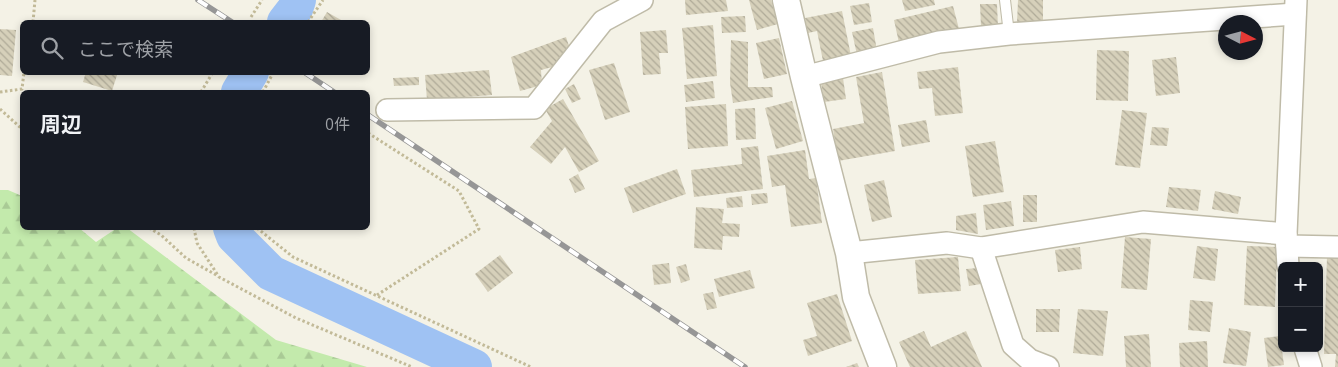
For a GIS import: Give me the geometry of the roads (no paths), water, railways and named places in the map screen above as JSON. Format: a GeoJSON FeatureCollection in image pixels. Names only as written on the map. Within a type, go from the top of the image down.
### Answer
{"type":"FeatureCollection","features":[{"type":"Feature","properties":{"kind":"street"},"geometry":{"type":"LineString","coordinates":[[386,110],[534,108],[603,21],[642,0]]}},
{"type":"Feature","properties":{"kind":"street"},"geometry":{"type":"LineString","coordinates":[[786,0],[849,253],[856,297],[883,367]]}},
{"type":"Feature","properties":{"kind":"street"},"geometry":{"type":"LineString","coordinates":[[804,77],[940,42],[1296,7],[1287,248]]}},
{"type":"Feature","properties":{"kind":"street"},"geometry":{"type":"LineString","coordinates":[[849,253],[947,243],[981,248],[1143,222],[1287,248],[1338,247]]}},
{"type":"Feature","properties":{"kind":"street"},"geometry":{"type":"LineString","coordinates":[[981,248],[1013,346],[1030,360],[1048,367]]}},
{"type":"Feature","properties":{"kind":"street"},"geometry":{"type":"LineString","coordinates":[[1306,352],[1311,367]]}},
{"type":"Feature","properties":{"kind":"lane"},"geometry":{"type":"LineString","coordinates":[[1005,0],[1009,34]]}},
{"type":"Feature","properties":{"kind":"waterway"},"geometry":{"type":"LineString","coordinates":[[287,20],[295,9],[298,0]]}},
{"type":"Feature","properties":{"kind":"waterway"},"geometry":{"type":"LineString","coordinates":[[240,90],[249,75]]}},
{"type":"Feature","properties":{"kind":"waterway"},"geometry":{"type":"LineString","coordinates":[[232,230],[234,236],[271,273],[474,367]]}},
{"type":"Feature","properties":{"kind":"railway"},"geometry":{"type":"LineString","coordinates":[[198,0],[229,20]]}},
{"type":"Feature","properties":{"kind":"railway"},"geometry":{"type":"LineString","coordinates":[[308,75],[331,90]]}},
{"type":"Feature","properties":{"kind":"railway"},"geometry":{"type":"LineString","coordinates":[[370,116],[745,367]]}}]}
